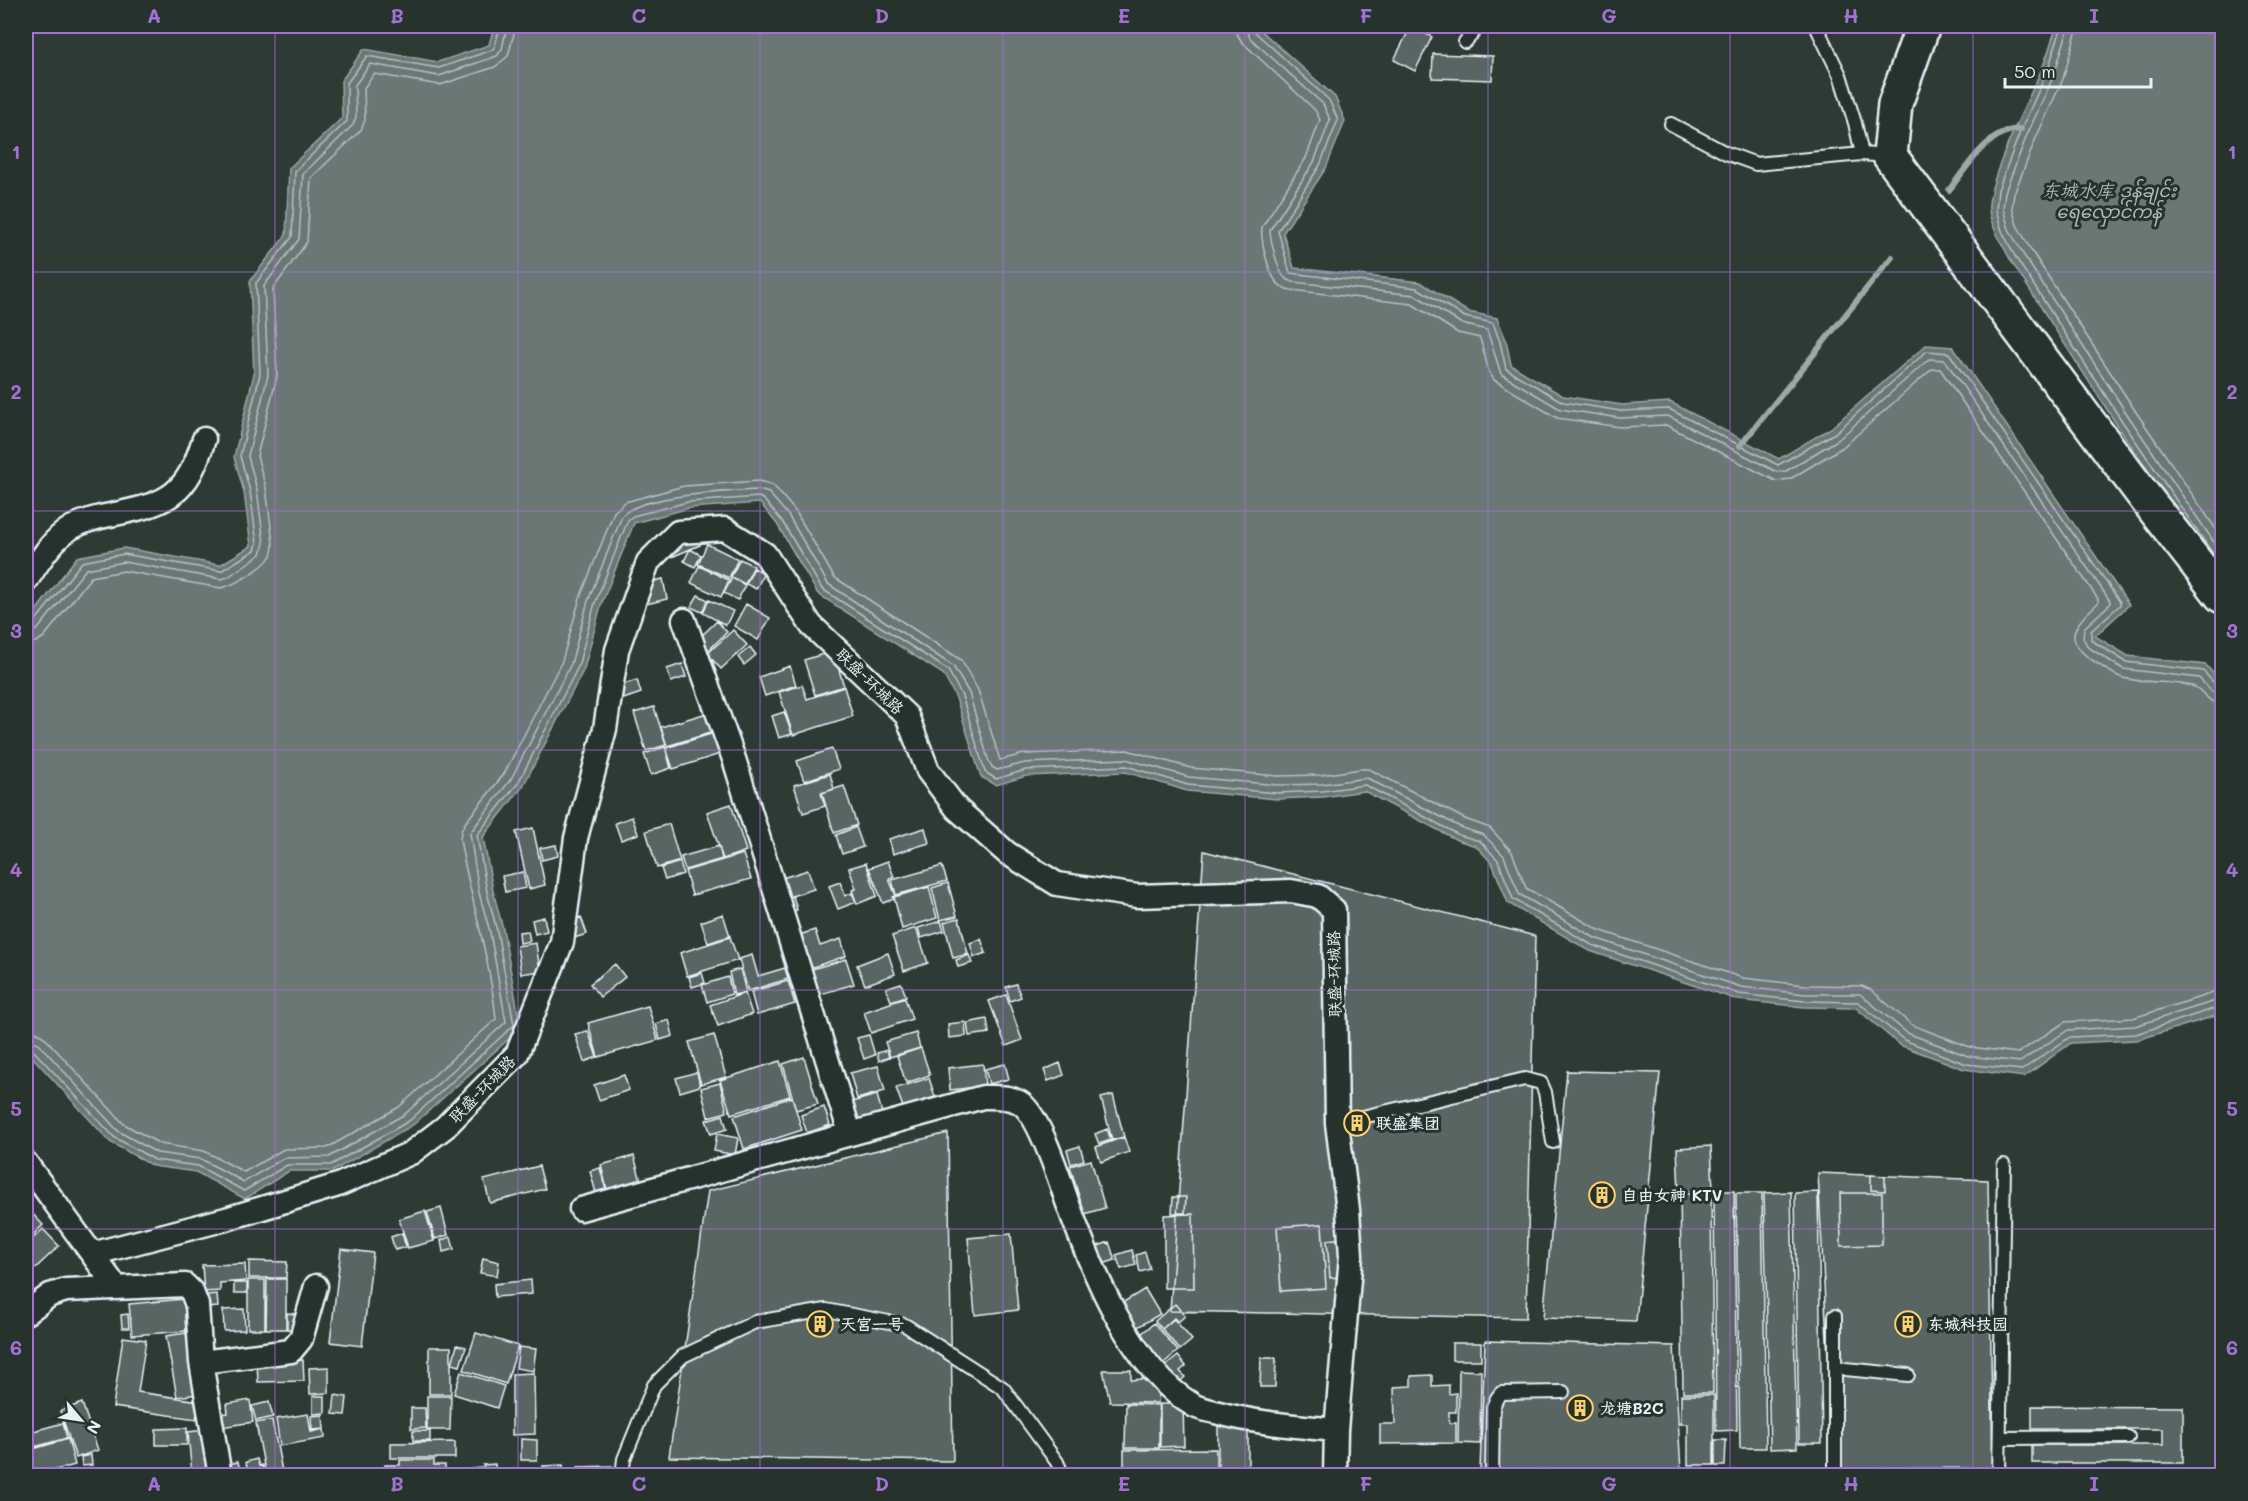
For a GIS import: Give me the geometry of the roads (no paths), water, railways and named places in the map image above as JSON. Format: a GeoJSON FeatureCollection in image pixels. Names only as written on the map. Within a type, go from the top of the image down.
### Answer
{"type":"FeatureCollection","features":[{"type":"Feature","properties":{"kind":"street"},"geometry":{"type":"LineString","coordinates":[[1923,26],[1876,155],[2223,596]]}},
{"type":"Feature","properties":{"kind":"street"},"geometry":{"type":"LineString","coordinates":[[26,581],[52,543],[69,529],[89,519],[138,509],[163,500],[181,488],[195,467],[204,439]]}},
{"type":"Feature","properties":{"kind":"street","name":"联盛-环城路"},"geometry":{"type":"LineString","coordinates":[[92,1254],[226,1219],[338,1185],[411,1153],[445,1127],[518,1054],[562,942],[576,838],[605,729],[617,650],[648,561],[678,532],[725,529],[765,554],[811,625],[907,716],[928,771],[957,808],[1007,853],[1057,884],[1098,892],[1137,896],[1292,891],[1318,896],[1334,910],[1337,1123],[1348,1210],[1351,1256],[1336,1430],[1335,1476]]}},
{"type":"Feature","properties":{"kind":"street"},"geometry":{"type":"LineString","coordinates":[[684,620],[734,759],[850,1133]]}},
{"type":"Feature","properties":{"kind":"street"},"geometry":{"type":"LineString","coordinates":[[581,1209],[983,1097],[1000,1097],[1019,1102],[1040,1133],[1098,1279],[1120,1321],[1152,1371],[1173,1392],[1195,1407],[1263,1422],[1336,1430]]}},
{"type":"Feature","properties":{"kind":"street"},"geometry":{"type":"LineString","coordinates":[[26,1163],[116,1287]]}},
{"type":"Feature","properties":{"kind":"street"},"geometry":{"type":"LineString","coordinates":[[26,1312],[50,1295],[66,1290],[185,1285],[192,1292],[198,1305],[201,1362],[220,1476]]}},
{"type":"Feature","properties":{"kind":"street"},"geometry":{"type":"LineString","coordinates":[[201,1362],[291,1351],[301,1339],[316,1286]]}},
{"type":"Feature","properties":{"kind":"lane"},"geometry":{"type":"LineString","coordinates":[[1465,42],[1479,26]]}},
{"type":"Feature","properties":{"kind":"lane"},"geometry":{"type":"LineString","coordinates":[[1671,124],[1726,153],[1756,164],[1876,155],[1855,123],[1840,75],[1816,26]]}},
{"type":"Feature","properties":{"kind":"lane"},"geometry":{"type":"LineString","coordinates":[[1337,1123],[1525,1079],[1541,1083],[1545,1092],[1553,1142]]}},
{"type":"Feature","properties":{"kind":"lane"},"geometry":{"type":"LineString","coordinates":[[1999,1476],[2004,1165]]}},
{"type":"Feature","properties":{"kind":"lane"},"geometry":{"type":"LineString","coordinates":[[622,1476],[624,1459],[654,1385],[683,1356],[755,1322],[826,1310],[905,1325],[1003,1388],[1057,1462],[1063,1476]]}},
{"type":"Feature","properties":{"kind":"lane"},"geometry":{"type":"LineString","coordinates":[[1835,1316],[1835,1476]]}},
{"type":"Feature","properties":{"kind":"lane"},"geometry":{"type":"LineString","coordinates":[[1835,1368],[1908,1375]]}},
{"type":"Feature","properties":{"kind":"lane"},"geometry":{"type":"LineString","coordinates":[[1492,1476],[1493,1407],[1501,1393],[1563,1392]]}},
{"type":"Feature","properties":{"kind":"lane"},"geometry":{"type":"LineString","coordinates":[[2000,1438],[2128,1437]]}},
{"type":"Feature","properties":{"kind":"water"},"geometry":{"type":"Polygon","coordinates":[[[494,26],[1256,26],[1335,97],[1345,121],[1326,168],[1283,233],[1294,268],[1420,282],[1468,312],[1497,318],[1506,340],[1511,365],[1563,396],[1622,405],[1670,402],[1779,459],[1831,428],[1926,345],[1953,347],[2129,605],[2095,636],[2128,656],[2206,665],[2222,684],[2222,1010],[2215,1016],[2137,1040],[2071,1043],[2024,1077],[1964,1069],[1900,1045],[1856,1008],[1804,1007],[1738,1000],[1590,951],[1508,903],[1492,863],[1476,846],[1457,840],[1364,791],[1323,797],[1277,799],[1187,791],[1126,772],[1026,776],[996,785],[981,777],[956,698],[943,674],[818,594],[777,524],[760,503],[689,508],[634,523],[601,605],[584,669],[523,786],[483,837],[521,1028],[413,1125],[333,1171],[289,1171],[245,1199],[196,1172],[153,1166],[110,1142],[26,1050],[26,624],[77,557],[124,548],[220,565],[251,546],[244,492],[234,457],[254,374],[250,281],[286,235],[289,168],[342,118],[341,81],[364,49],[438,62],[489,45],[494,26]]]}},
{"type":"Feature","properties":{"kind":"water","name":"东城水库 ဒွန်ချင်း ရေလှောင်ကန်"},"geometry":{"type":"Polygon","coordinates":[[[2057,26],[2222,26],[2222,578],[2117,425],[2011,261],[1990,218],[1990,198],[2000,163],[2042,67],[2057,26]]]}},
{"type":"Feature","properties":{"kind":"waterway"},"geometry":{"type":"LineString","coordinates":[[1949,190],[1988,142],[1998,135],[2021,129]]}},
{"type":"Feature","properties":{"kind":"waterway"},"geometry":{"type":"LineString","coordinates":[[1740,446],[1892,257]]}},
{"type":"Feature","properties":{"kind":"place","name":"联盛集团"},"geometry":{"type":"Point","coordinates":[1357,1123]}},
{"type":"Feature","properties":{"kind":"place","name":"自由女神 KTV"},"geometry":{"type":"Point","coordinates":[1602,1195]}},
{"type":"Feature","properties":{"kind":"place","name":"天宫一号"},"geometry":{"type":"Point","coordinates":[820,1324]}},
{"type":"Feature","properties":{"kind":"place","name":"东城科技园"},"geometry":{"type":"Point","coordinates":[1908,1324]}},
{"type":"Feature","properties":{"kind":"place","name":"龙塘B2C"},"geometry":{"type":"Point","coordinates":[1580,1408]}}]}
